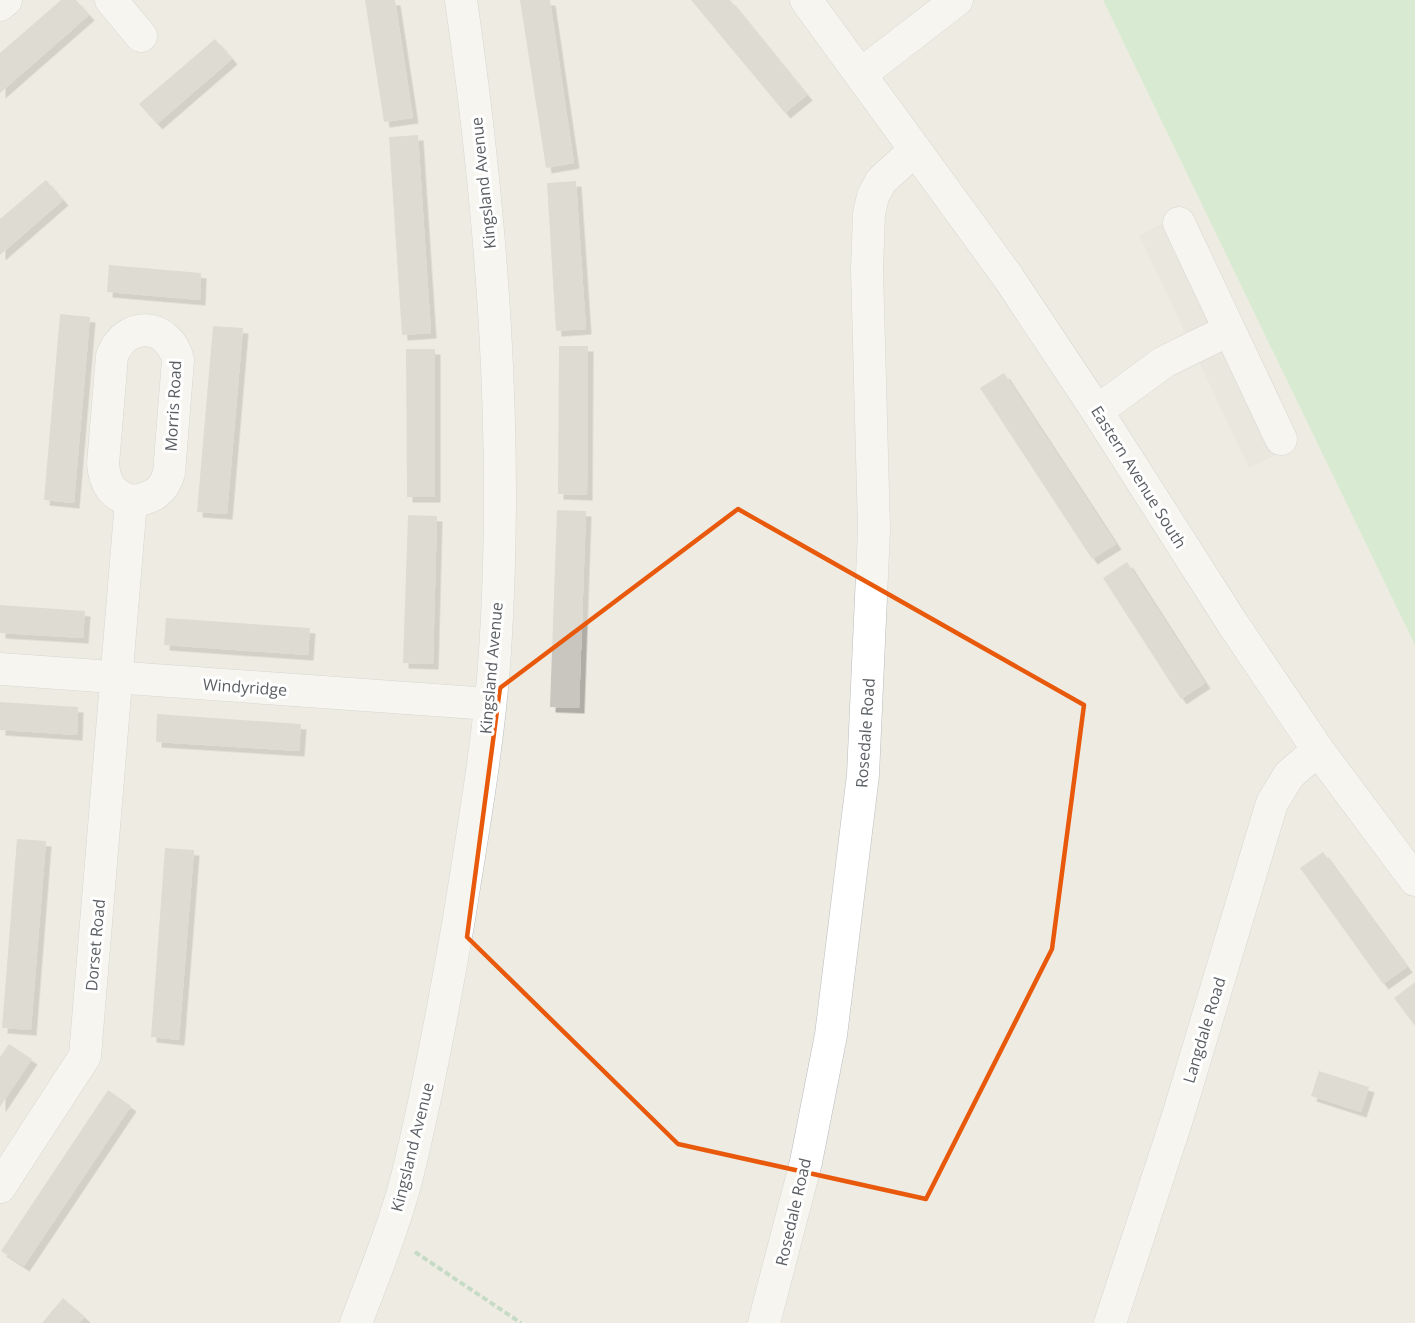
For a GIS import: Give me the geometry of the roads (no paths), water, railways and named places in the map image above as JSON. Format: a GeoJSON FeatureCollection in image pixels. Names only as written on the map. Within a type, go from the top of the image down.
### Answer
{"type":"FeatureCollection","features":[{"type":"Feature","properties":{"kind":"street"},"geometry":{"type":"LineString","coordinates":[[0,5],[6,0]]}},
{"type":"Feature","properties":{"kind":"street"},"geometry":{"type":"LineString","coordinates":[[111,0],[141,36]]}},
{"type":"Feature","properties":{"kind":"street","name":"Kingsland Avenue"},"geometry":{"type":"LineString","coordinates":[[356,1323],[389,1235],[409,1167],[447,990],[480,783],[490,704],[499,567],[499,412],[485,194],[461,0]]}},
{"type":"Feature","properties":{"kind":"street","name":"Eastern Avenue South"},"geometry":{"type":"LineString","coordinates":[[806,0],[1008,277],[1231,621],[1318,750],[1415,880]]}},
{"type":"Feature","properties":{"kind":"street"},"geometry":{"type":"LineString","coordinates":[[861,74],[957,0]]}},
{"type":"Feature","properties":{"kind":"street","name":"Rosedale Road"},"geometry":{"type":"LineString","coordinates":[[764,1323],[806,1162],[831,1035],[864,775],[874,530],[867,268],[869,214],[873,196],[881,182],[915,150]]}},
{"type":"Feature","properties":{"kind":"street"},"geometry":{"type":"LineString","coordinates":[[1179,223],[1281,439]]}},
{"type":"Feature","properties":{"kind":"street"},"geometry":{"type":"LineString","coordinates":[[1097,411],[1164,362],[1229,330]]}},
{"type":"Feature","properties":{"kind":"street","name":"Morris Road"},"geometry":{"type":"LineString","coordinates":[[137,331],[150,331],[169,339],[178,360],[170,473],[166,486],[156,495],[146,500],[131,501],[120,497],[109,488],[104,477],[103,464],[112,356],[117,344],[125,336],[137,331]]}},
{"type":"Feature","properties":{"kind":"street"},"geometry":{"type":"LineString","coordinates":[[118,678],[131,501]]}},
{"type":"Feature","properties":{"kind":"street","name":"Windyridge"},"geometry":{"type":"LineString","coordinates":[[0,669],[490,704]]}},
{"type":"Feature","properties":{"kind":"street","name":"Dorset Road"},"geometry":{"type":"LineString","coordinates":[[0,1187],[85,1056],[118,678]]}},
{"type":"Feature","properties":{"kind":"street","name":"Langdale Road"},"geometry":{"type":"LineString","coordinates":[[1110,1323],[1177,1119],[1272,803],[1289,776],[1318,750]]}}]}
